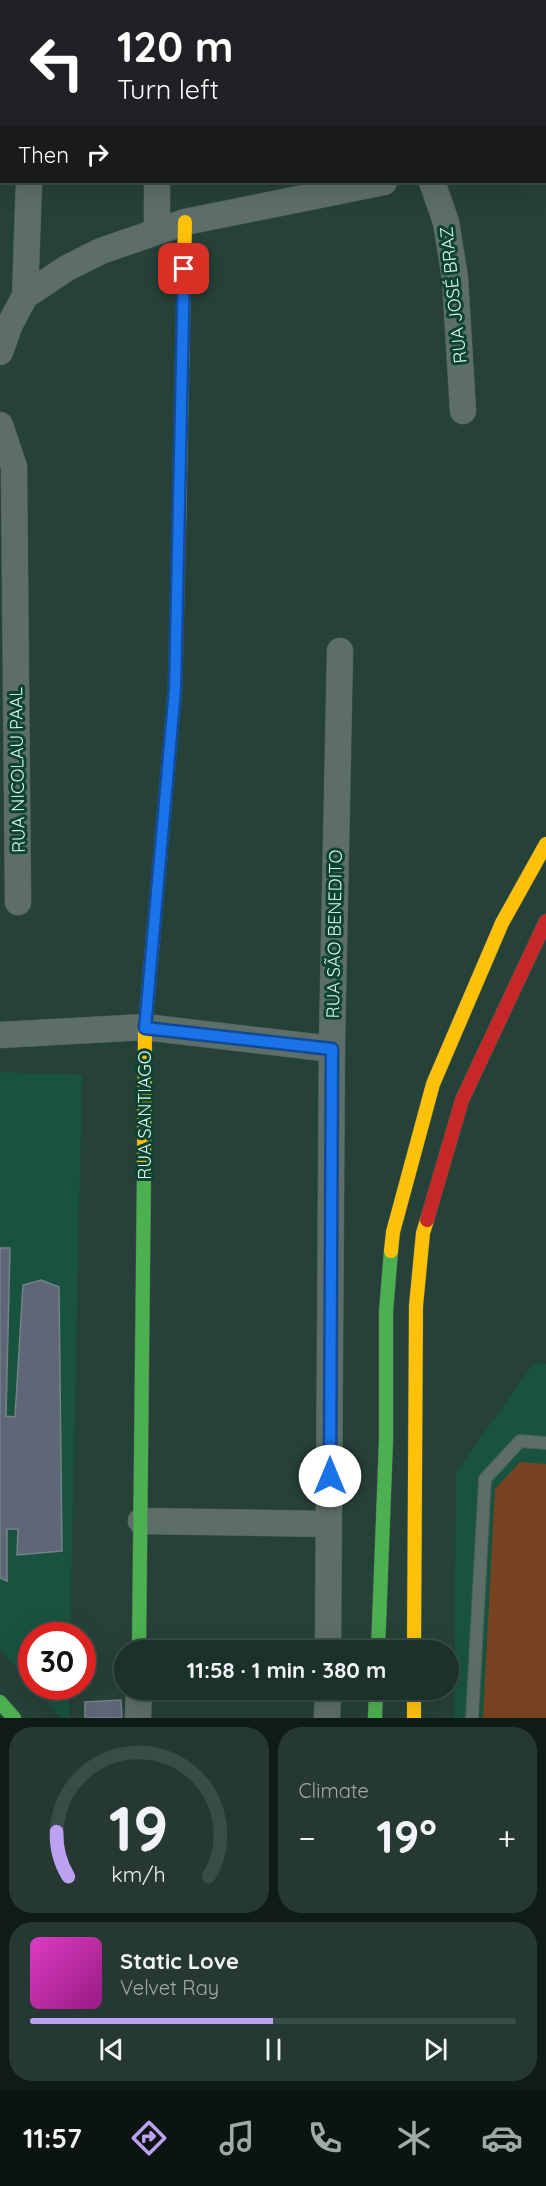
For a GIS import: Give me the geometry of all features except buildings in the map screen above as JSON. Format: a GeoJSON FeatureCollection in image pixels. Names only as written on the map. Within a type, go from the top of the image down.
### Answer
{"type":"FeatureCollection","features":[{"type":"Feature","properties":{"kind":"main road","name":"RUA SANTIAGO"},"geometry":{"type":"LineString","coordinates":[[139,1640],[145,1028],[175,689],[185,222]]}},
{"type":"Feature","properties":{"kind":"main road"},"geometry":{"type":"LineString","coordinates":[[378,1640],[386,1441],[387,1312],[393,1232],[433,1084],[502,923],[546,844]]}},
{"type":"Feature","properties":{"kind":"main road"},"geometry":{"type":"LineString","coordinates":[[414,1640],[416,1306],[423,1233],[462,1100],[546,921]]}},
{"type":"Feature","properties":{"kind":"main road"},"geometry":{"type":"LineString","coordinates":[[375,1718],[376,1700]]}},
{"type":"Feature","properties":{"kind":"main road"},"geometry":{"type":"LineString","coordinates":[[414,1700],[414,1718]]}},
{"type":"Feature","properties":{"kind":"main road"},"geometry":{"type":"LineString","coordinates":[[0,1702],[14,1718]]}},
{"type":"Feature","properties":{"kind":"street"},"geometry":{"type":"LineString","coordinates":[[25,297],[29,183]]}},
{"type":"Feature","properties":{"kind":"street"},"geometry":{"type":"LineString","coordinates":[[156,231],[157,183]]}},
{"type":"Feature","properties":{"kind":"street"},"geometry":{"type":"LineString","coordinates":[[0,352],[10,324],[25,297],[92,255],[185,222],[379,183]]}},
{"type":"Feature","properties":{"kind":"street","name":"RUA JOSÉ BRAZ"},"geometry":{"type":"LineString","coordinates":[[432,183],[446,222],[455,278],[463,411]]}},
{"type":"Feature","properties":{"kind":"street","name":"RUA NICOLAU PAAL"},"geometry":{"type":"LineString","coordinates":[[0,425],[14,467],[18,902]]}},
{"type":"Feature","properties":{"kind":"street","name":"RUA SÃO BENEDITO"},"geometry":{"type":"LineString","coordinates":[[328,1640],[332,1049],[340,651]]}},
{"type":"Feature","properties":{"kind":"street"},"geometry":{"type":"LineString","coordinates":[[0,1035],[145,1028],[332,1049]]}},
{"type":"Feature","properties":{"kind":"street"},"geometry":{"type":"LineString","coordinates":[[141,1521],[329,1524]]}},
{"type":"Feature","properties":{"kind":"street"},"geometry":{"type":"LineString","coordinates":[[138,1718],[139,1700]]}},
{"type":"Feature","properties":{"kind":"street"},"geometry":{"type":"LineString","coordinates":[[327,1718],[328,1700]]}},
{"type":"Feature","properties":{"kind":"lane"},"geometry":{"type":"LineString","coordinates":[[472,1718],[485,1479],[520,1441],[546,1443]]}},
{"type":"Feature","properties":{"kind":"shaded area"},"geometry":{"type":"Polygon","coordinates":[[[0,1072],[82,1075],[70,1622],[18,1622],[18,1669],[0,1649],[0,1072]]]}},
{"type":"Feature","properties":{"kind":"shaded area"},"geometry":{"type":"Polygon","coordinates":[[[534,1363],[546,1364],[546,1718],[454,1718],[454,1700],[459,1700],[459,1640],[455,1640],[456,1472],[534,1363]]]}},
{"type":"Feature","properties":{"kind":"shaded area"},"geometry":{"type":"Polygon","coordinates":[[[520,1462],[546,1464],[546,1718],[483,1718],[495,1489],[520,1462]]]}},
{"type":"Feature","properties":{"kind":"shaded area"},"geometry":{"type":"Polygon","coordinates":[[[46,1700],[69,1700],[69,1718],[62,1718],[46,1700]]]}},
{"type":"Feature","properties":{"kind":"traffic: fast"},"geometry":{"type":"LineString","coordinates":[[139,1640],[144,1170]]}},
{"type":"Feature","properties":{"kind":"traffic: fast"},"geometry":{"type":"LineString","coordinates":[[378,1640],[386,1441],[386,1312],[391,1251]]}},
{"type":"Feature","properties":{"kind":"traffic: fast"},"geometry":{"type":"LineString","coordinates":[[375,1718],[376,1700]]}},
{"type":"Feature","properties":{"kind":"traffic: fast"},"geometry":{"type":"LineString","coordinates":[[0,1702],[14,1718]]}},
{"type":"Feature","properties":{"kind":"traffic: slow"},"geometry":{"type":"LineString","coordinates":[[179,524],[185,222]]}},
{"type":"Feature","properties":{"kind":"traffic: slow"},"geometry":{"type":"LineString","coordinates":[[391,1251],[393,1232],[433,1084],[502,923],[546,844]]}},
{"type":"Feature","properties":{"kind":"traffic: slow"},"geometry":{"type":"LineString","coordinates":[[144,1170],[145,1027],[153,938]]}},
{"type":"Feature","properties":{"kind":"traffic: slow"},"geometry":{"type":"LineString","coordinates":[[414,1640],[416,1306],[423,1233],[427,1220]]}},
{"type":"Feature","properties":{"kind":"traffic: slow"},"geometry":{"type":"LineString","coordinates":[[414,1700],[414,1718]]}},
{"type":"Feature","properties":{"kind":"traffic: jam"},"geometry":{"type":"LineString","coordinates":[[153,938],[175,689],[179,524]]}},
{"type":"Feature","properties":{"kind":"traffic: jam"},"geometry":{"type":"LineString","coordinates":[[427,1220],[462,1100],[546,921]]}},
{"type":"Feature","properties":{"kind":"route"},"geometry":{"type":"LineString","coordinates":[[184,269],[175,689],[145,1028],[332,1049],[330,1476]]}}]}
